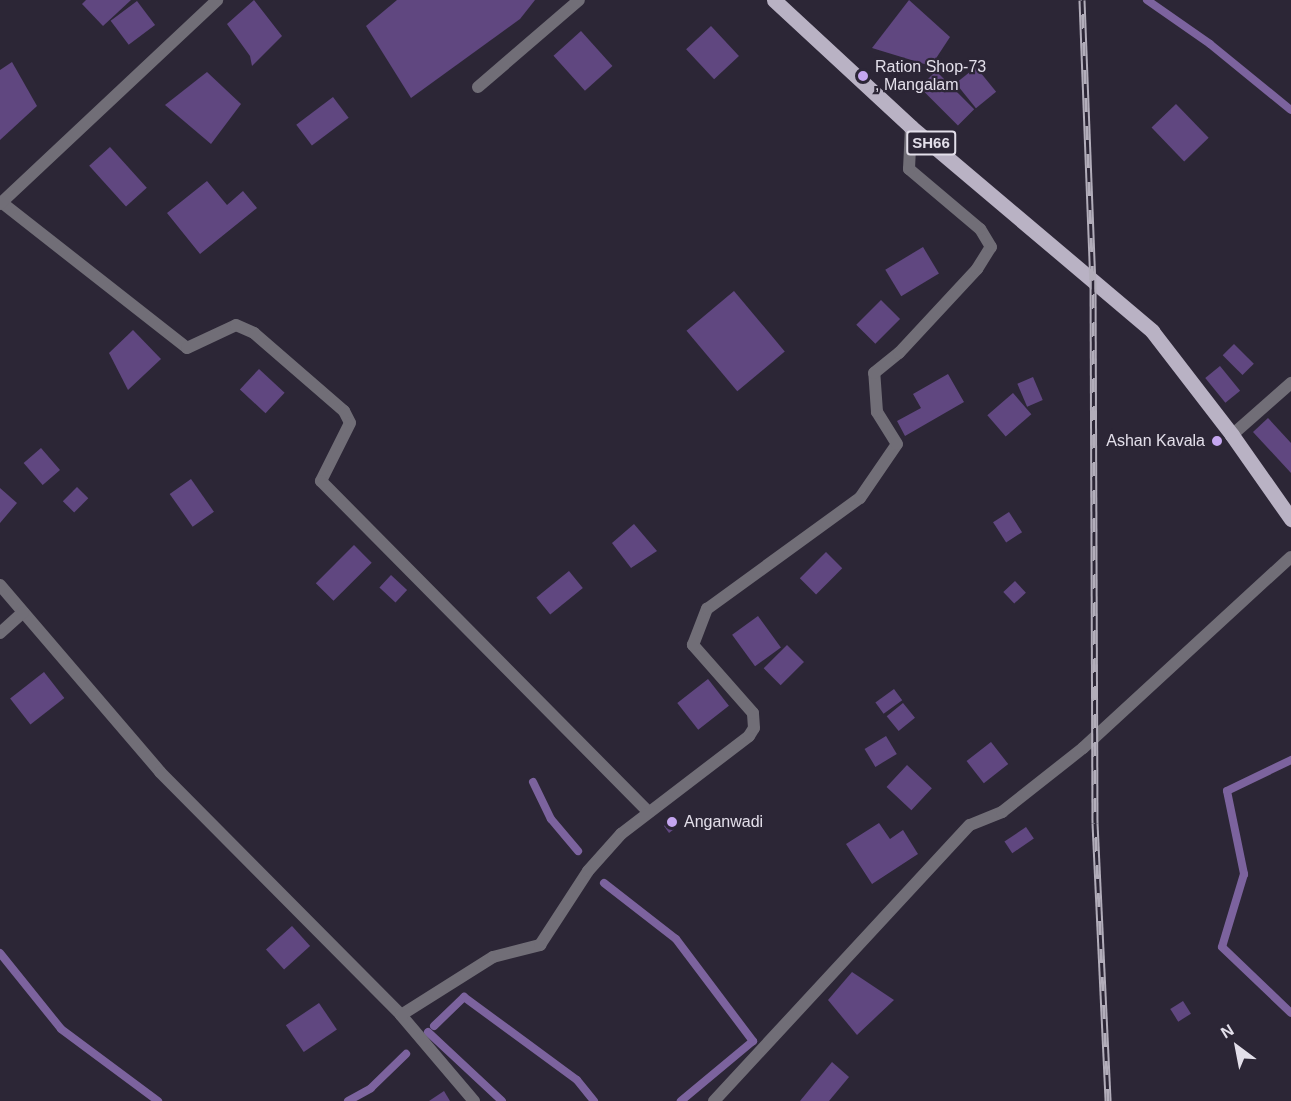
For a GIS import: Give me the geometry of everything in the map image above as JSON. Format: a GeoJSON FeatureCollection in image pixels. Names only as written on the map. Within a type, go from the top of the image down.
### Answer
{"type":"FeatureCollection","features":[{"type":"Feature","properties":{"kind":"main road","name":"SH66"},"geometry":{"type":"LineString","coordinates":[[774,0],[911,127],[1152,332],[1232,435],[1291,519]]}},
{"type":"Feature","properties":{"kind":"street"},"geometry":{"type":"LineString","coordinates":[[217,0],[1,203],[187,348],[236,325],[254,333],[344,411],[350,423],[321,480],[649,812]]}},
{"type":"Feature","properties":{"kind":"street"},"geometry":{"type":"LineString","coordinates":[[478,87],[579,0]]}},
{"type":"Feature","properties":{"kind":"street"},"geometry":{"type":"LineString","coordinates":[[401,1015],[494,957],[540,945],[600,855],[649,812],[749,736],[754,728],[753,713],[693,645],[707,609],[860,498],[897,444],[877,412],[874,373],[915,337],[977,269],[991,248],[980,229],[909,169],[911,127]]}},
{"type":"Feature","properties":{"kind":"street"},"geometry":{"type":"LineString","coordinates":[[1232,435],[1291,383]]}},
{"type":"Feature","properties":{"kind":"street"},"geometry":{"type":"LineString","coordinates":[[714,1101],[970,825],[1002,812],[1083,748],[1291,557]]}},
{"type":"Feature","properties":{"kind":"street"},"geometry":{"type":"LineString","coordinates":[[0,585],[160,772],[401,1015],[474,1101]]}},
{"type":"Feature","properties":{"kind":"street"},"geometry":{"type":"LineString","coordinates":[[0,633],[23,612]]}},
{"type":"Feature","properties":{"kind":"building"},"geometry":{"type":"Polygon","coordinates":[[[86,0],[131,0],[103,26],[82,4],[86,0]]]}},
{"type":"Feature","properties":{"kind":"building"},"geometry":{"type":"Polygon","coordinates":[[[254,0],[282,36],[252,66],[250,56],[227,24],[254,0]]]}},
{"type":"Feature","properties":{"kind":"building"},"geometry":{"type":"Polygon","coordinates":[[[397,0],[535,0],[520,19],[411,98],[366,26],[397,0]]]}},
{"type":"Feature","properties":{"kind":"building"},"geometry":{"type":"Polygon","coordinates":[[[909,0],[950,37],[931,66],[872,48],[909,0]]]}},
{"type":"Feature","properties":{"kind":"building"},"geometry":{"type":"Polygon","coordinates":[[[137,1],[155,25],[129,45],[111,21],[137,1]]]}},
{"type":"Feature","properties":{"kind":"building"},"geometry":{"type":"Polygon","coordinates":[[[711,26],[739,56],[714,79],[686,49],[711,26]]]}},
{"type":"Feature","properties":{"kind":"building"},"geometry":{"type":"Polygon","coordinates":[[[581,31],[612,66],[585,91],[554,56],[581,31]]]}},
{"type":"Feature","properties":{"kind":"building"},"geometry":{"type":"Polygon","coordinates":[[[12,62],[37,106],[0,140],[0,70],[12,62]]]}},
{"type":"Feature","properties":{"kind":"building"},"geometry":{"type":"Polygon","coordinates":[[[976,67],[996,92],[976,108],[956,83],[976,67]]]}},
{"type":"Feature","properties":{"kind":"building"},"geometry":{"type":"Polygon","coordinates":[[[936,71],[974,109],[958,125],[920,87],[936,71]]]}},
{"type":"Feature","properties":{"kind":"building"},"geometry":{"type":"Polygon","coordinates":[[[207,72],[241,104],[211,144],[165,105],[207,72]]]}},
{"type":"Feature","properties":{"kind":"building"},"geometry":{"type":"Polygon","coordinates":[[[333,97],[349,118],[312,145],[296,125],[333,97]]]}},
{"type":"Feature","properties":{"kind":"building"},"geometry":{"type":"Polygon","coordinates":[[[1176,104],[1209,138],[1184,161],[1152,128],[1176,104]]]}},
{"type":"Feature","properties":{"kind":"building"},"geometry":{"type":"Polygon","coordinates":[[[110,147],[147,188],[126,207],[89,166],[110,147]]]}},
{"type":"Feature","properties":{"kind":"building"},"geometry":{"type":"Polygon","coordinates":[[[207,181],[227,205],[243,191],[257,208],[200,254],[167,213],[207,181]]]}},
{"type":"Feature","properties":{"kind":"building"},"geometry":{"type":"Polygon","coordinates":[[[923,247],[939,274],[901,296],[885,270],[923,247]]]}},
{"type":"Feature","properties":{"kind":"building"},"geometry":{"type":"Polygon","coordinates":[[[734,291],[785,352],[737,391],[687,331],[734,291]]]}},
{"type":"Feature","properties":{"kind":"building"},"geometry":{"type":"Polygon","coordinates":[[[881,300],[900,319],[875,344],[856,325],[881,300]]]}},
{"type":"Feature","properties":{"kind":"building"},"geometry":{"type":"Polygon","coordinates":[[[133,330],[161,359],[128,390],[109,353],[133,330]]]}},
{"type":"Feature","properties":{"kind":"building"},"geometry":{"type":"Polygon","coordinates":[[[1234,344],[1254,364],[1242,375],[1223,355],[1234,344]]]}},
{"type":"Feature","properties":{"kind":"building"},"geometry":{"type":"Polygon","coordinates":[[[1220,366],[1240,391],[1225,403],[1205,378],[1220,366]]]}},
{"type":"Feature","properties":{"kind":"building"},"geometry":{"type":"Polygon","coordinates":[[[259,369],[285,393],[266,413],[240,389],[259,369]]]}},
{"type":"Feature","properties":{"kind":"building"},"geometry":{"type":"Polygon","coordinates":[[[948,374],[964,402],[905,436],[897,421],[921,408],[913,394],[948,374]]]}},
{"type":"Feature","properties":{"kind":"building"},"geometry":{"type":"Polygon","coordinates":[[[1033,377],[1043,400],[1027,407],[1017,384],[1033,377]]]}},
{"type":"Feature","properties":{"kind":"building"},"geometry":{"type":"Polygon","coordinates":[[[1013,393],[1031,414],[1006,436],[987,415],[1013,393]]]}},
{"type":"Feature","properties":{"kind":"building"},"geometry":{"type":"Polygon","coordinates":[[[1268,418],[1291,443],[1291,473],[1253,432],[1268,418]]]}},
{"type":"Feature","properties":{"kind":"building"},"geometry":{"type":"Polygon","coordinates":[[[41,448],[60,470],[43,485],[24,463],[41,448]]]}},
{"type":"Feature","properties":{"kind":"building"},"geometry":{"type":"Polygon","coordinates":[[[191,479],[214,512],[193,527],[170,494],[191,479]]]}},
{"type":"Feature","properties":{"kind":"building"},"geometry":{"type":"Polygon","coordinates":[[[77,487],[88,498],[74,512],[63,501],[77,487]]]}},
{"type":"Feature","properties":{"kind":"building"},"geometry":{"type":"Polygon","coordinates":[[[0,488],[17,503],[0,523],[0,488]]]}},
{"type":"Feature","properties":{"kind":"building"},"geometry":{"type":"Polygon","coordinates":[[[1009,512],[1022,532],[1006,542],[993,522],[1009,512]]]}},
{"type":"Feature","properties":{"kind":"building"},"geometry":{"type":"Polygon","coordinates":[[[634,524],[657,551],[631,568],[612,543],[634,524]]]}},
{"type":"Feature","properties":{"kind":"building"},"geometry":{"type":"Polygon","coordinates":[[[354,545],[372,563],[333,601],[316,583],[354,545]]]}},
{"type":"Feature","properties":{"kind":"building"},"geometry":{"type":"Polygon","coordinates":[[[826,552],[842,568],[816,594],[800,578],[826,552]]]}},
{"type":"Feature","properties":{"kind":"building"},"geometry":{"type":"Polygon","coordinates":[[[569,571],[583,588],[550,615],[536,597],[569,571]]]}},
{"type":"Feature","properties":{"kind":"building"},"geometry":{"type":"Polygon","coordinates":[[[391,575],[407,590],[395,602],[379,587],[391,575]]]}},
{"type":"Feature","properties":{"kind":"building"},"geometry":{"type":"Polygon","coordinates":[[[1015,581],[1026,593],[1014,604],[1003,592],[1015,581]]]}},
{"type":"Feature","properties":{"kind":"building"},"geometry":{"type":"Polygon","coordinates":[[[758,616],[781,648],[755,666],[732,635],[758,616]]]}},
{"type":"Feature","properties":{"kind":"building"},"geometry":{"type":"Polygon","coordinates":[[[787,645],[804,662],[781,685],[764,668],[787,645]]]}},
{"type":"Feature","properties":{"kind":"building"},"geometry":{"type":"Polygon","coordinates":[[[44,672],[64,698],[30,724],[10,698],[44,672]]]}},
{"type":"Feature","properties":{"kind":"building"},"geometry":{"type":"Polygon","coordinates":[[[708,679],[729,706],[698,730],[677,703],[708,679]]]}},
{"type":"Feature","properties":{"kind":"building"},"geometry":{"type":"Polygon","coordinates":[[[894,689],[902,700],[884,714],[875,703],[894,689]]]}},
{"type":"Feature","properties":{"kind":"building"},"geometry":{"type":"Polygon","coordinates":[[[903,703],[915,718],[899,731],[887,716],[903,703]]]}},
{"type":"Feature","properties":{"kind":"building"},"geometry":{"type":"Polygon","coordinates":[[[886,736],[897,754],[875,767],[865,749],[886,736]]]}},
{"type":"Feature","properties":{"kind":"building"},"geometry":{"type":"Polygon","coordinates":[[[991,742],[1008,764],[984,783],[967,761],[991,742]]]}},
{"type":"Feature","properties":{"kind":"building"},"geometry":{"type":"Polygon","coordinates":[[[907,765],[932,788],[911,810],[887,787],[907,765]]]}},
{"type":"Feature","properties":{"kind":"building","name":"Anganwadi"},"geometry":{"type":"Polygon","coordinates":[[[673,818],[678,826],[669,833],[664,826],[673,818]]]}},
{"type":"Feature","properties":{"kind":"building"},"geometry":{"type":"Polygon","coordinates":[[[879,823],[890,839],[903,830],[918,854],[872,884],[846,844],[879,823]]]}},
{"type":"Feature","properties":{"kind":"building"},"geometry":{"type":"Polygon","coordinates":[[[1026,827],[1034,839],[1012,853],[1004,842],[1026,827]]]}},
{"type":"Feature","properties":{"kind":"building"},"geometry":{"type":"Polygon","coordinates":[[[292,926],[310,946],[284,969],[266,949],[292,926]]]}},
{"type":"Feature","properties":{"kind":"building"},"geometry":{"type":"Polygon","coordinates":[[[852,972],[894,1000],[857,1035],[828,1000],[852,972]]]}},
{"type":"Feature","properties":{"kind":"building"},"geometry":{"type":"Polygon","coordinates":[[[1183,1001],[1191,1014],[1178,1022],[1170,1009],[1183,1001]]]}},
{"type":"Feature","properties":{"kind":"building"},"geometry":{"type":"Polygon","coordinates":[[[319,1003],[337,1030],[304,1052],[286,1025],[319,1003]]]}},
{"type":"Feature","properties":{"kind":"building"},"geometry":{"type":"Polygon","coordinates":[[[832,1062],[849,1077],[829,1101],[800,1101],[832,1062]]]}},
{"type":"Feature","properties":{"kind":"building"},"geometry":{"type":"Polygon","coordinates":[[[444,1091],[450,1101],[429,1101],[444,1091]]]}},
{"type":"Feature","properties":{"kind":"waterway"},"geometry":{"type":"LineString","coordinates":[[1147,0],[1210,44],[1291,110]]}},
{"type":"Feature","properties":{"kind":"waterway"},"geometry":{"type":"LineString","coordinates":[[1291,760],[1227,791],[1244,874],[1222,947],[1291,1013]]}},
{"type":"Feature","properties":{"kind":"waterway"},"geometry":{"type":"LineString","coordinates":[[533,782],[551,819],[578,851]]}},
{"type":"Feature","properties":{"kind":"waterway"},"geometry":{"type":"LineString","coordinates":[[604,883],[676,939],[753,1041],[681,1101]]}},
{"type":"Feature","properties":{"kind":"waterway"},"geometry":{"type":"LineString","coordinates":[[0,953],[61,1029],[158,1101]]}},
{"type":"Feature","properties":{"kind":"waterway"},"geometry":{"type":"LineString","coordinates":[[434,1026],[464,997],[577,1080],[594,1101]]}},
{"type":"Feature","properties":{"kind":"waterway"},"geometry":{"type":"LineString","coordinates":[[428,1032],[502,1101]]}},
{"type":"Feature","properties":{"kind":"waterway"},"geometry":{"type":"LineString","coordinates":[[348,1101],[371,1088],[406,1054]]}},
{"type":"Feature","properties":{"kind":"railway"},"geometry":{"type":"LineString","coordinates":[[1082,0],[1093,280],[1095,823],[1108,1101]]}},
{"type":"Feature","properties":{"kind":"place","name":"Ration Shop-73 , Mangalam"},"geometry":{"type":"Point","coordinates":[863,76]}},
{"type":"Feature","properties":{"kind":"place","name":"Ashan Kavala"},"geometry":{"type":"Point","coordinates":[1217,441]}},
{"type":"Feature","properties":{"kind":"place","name":"Anganwadi"},"geometry":{"type":"Point","coordinates":[672,822]}}]}
